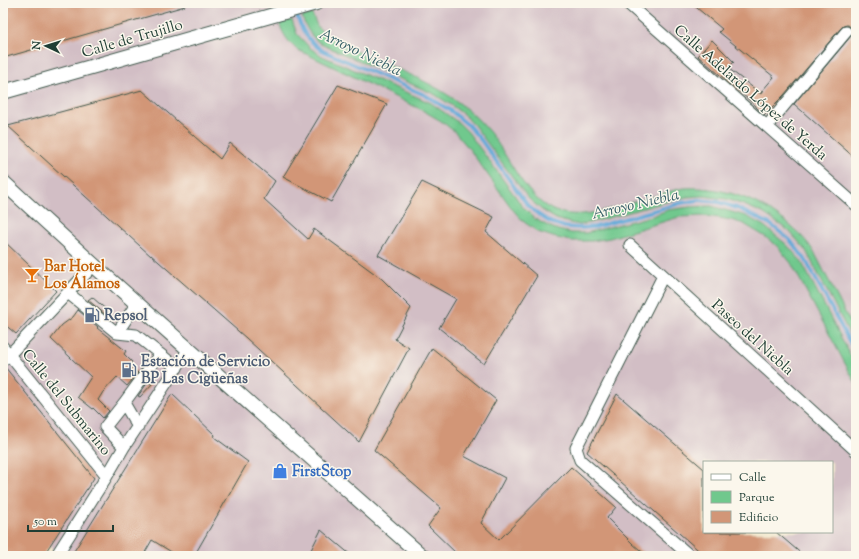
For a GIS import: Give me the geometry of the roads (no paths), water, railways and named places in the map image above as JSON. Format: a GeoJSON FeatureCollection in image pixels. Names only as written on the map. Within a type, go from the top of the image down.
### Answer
{"type":"FeatureCollection","features":[{"type":"Feature","properties":{"kind":"main road","name":"Calle de Trujillo"},"geometry":{"type":"LineString","coordinates":[[3,92],[313,4]]}},
{"type":"Feature","properties":{"kind":"main road"},"geometry":{"type":"LineString","coordinates":[[3,182],[94,265],[422,556]]}},
{"type":"Feature","properties":{"kind":"street","name":"Calle Adelardo López de Yerda"},"geometry":{"type":"LineString","coordinates":[[627,3],[856,204]]}},
{"type":"Feature","properties":{"kind":"street"},"geometry":{"type":"LineString","coordinates":[[767,126],[846,32]]}},
{"type":"Feature","properties":{"kind":"street","name":"Paseo del Niebla"},"geometry":{"type":"LineString","coordinates":[[630,245],[856,451]]}},
{"type":"Feature","properties":{"kind":"street"},"geometry":{"type":"LineString","coordinates":[[5,354],[68,293],[94,265]]}},
{"type":"Feature","properties":{"kind":"street"},"geometry":{"type":"LineString","coordinates":[[663,276],[576,448],[580,460],[690,556]]}},
{"type":"Feature","properties":{"kind":"street"},"geometry":{"type":"LineString","coordinates":[[68,293],[117,333],[136,335],[177,368]]}},
{"type":"Feature","properties":{"kind":"street"},"geometry":{"type":"LineString","coordinates":[[117,333],[137,303]]}},
{"type":"Feature","properties":{"kind":"street"},"geometry":{"type":"LineString","coordinates":[[56,556],[124,447],[189,349]]}},
{"type":"Feature","properties":{"kind":"street","name":"Calle del Submarino"},"geometry":{"type":"LineString","coordinates":[[5,354],[107,476]]}},
{"type":"Feature","properties":{"kind":"street"},"geometry":{"type":"LineString","coordinates":[[124,447],[105,427],[160,354]]}},
{"type":"Feature","properties":{"kind":"street"},"geometry":{"type":"LineString","coordinates":[[124,403],[138,427]]}},
{"type":"Feature","properties":{"kind":"waterway","name":"Arroyo Niebla"},"geometry":{"type":"LineString","coordinates":[[296,12],[300,24],[309,39],[323,51],[425,95],[451,111],[468,125],[481,140],[528,206],[550,222],[565,227],[595,227],[681,203],[699,200],[718,202],[737,208],[770,224],[790,240],[805,259],[856,354]]}},
{"type":"Feature","properties":{"kind":"place","name":"Bar Hotel Los Álamos"},"geometry":{"type":"Point","coordinates":[32,275]}},
{"type":"Feature","properties":{"kind":"place","name":"Repsol"},"geometry":{"type":"Point","coordinates":[92,315]}},
{"type":"Feature","properties":{"kind":"place","name":"Estación de Servicio BP Las Cigüeñas"},"geometry":{"type":"Point","coordinates":[129,370]}},
{"type":"Feature","properties":{"kind":"place","name":"FirstStop"},"geometry":{"type":"Point","coordinates":[280,471]}}]}
